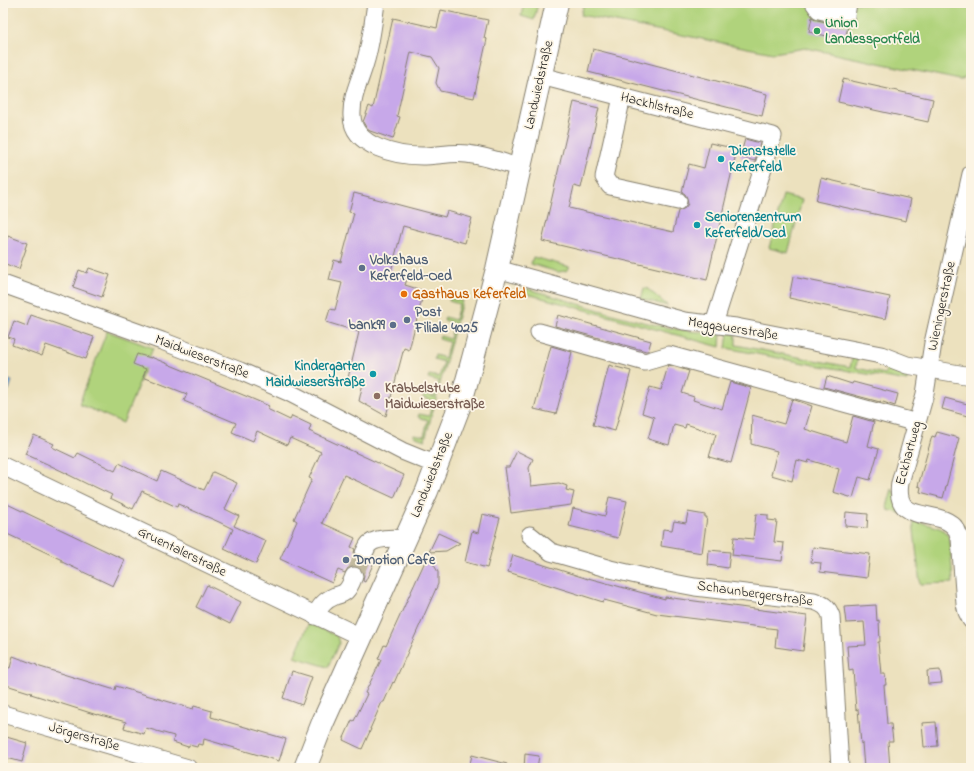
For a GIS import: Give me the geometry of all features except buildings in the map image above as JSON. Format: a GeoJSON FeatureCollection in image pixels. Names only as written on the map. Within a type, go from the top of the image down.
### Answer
{"type":"FeatureCollection","features":[{"type":"Feature","properties":{"kind":"main road","name":"Landwiedstraße"},"geometry":{"type":"LineString","coordinates":[[305,768],[361,637],[427,491],[461,402],[497,269],[557,3]]}},
{"type":"Feature","properties":{"kind":"street"},"geometry":{"type":"LineString","coordinates":[[376,3],[369,51],[352,105],[353,125],[357,133],[372,145],[397,153],[412,156],[466,153],[504,162],[520,168]]}},
{"type":"Feature","properties":{"kind":"street"},"geometry":{"type":"LineString","coordinates":[[814,3],[819,10],[846,16],[848,3]]}},
{"type":"Feature","properties":{"kind":"street","name":"Hackhlstraße"},"geometry":{"type":"LineString","coordinates":[[541,76],[773,136],[714,324]]}},
{"type":"Feature","properties":{"kind":"street"},"geometry":{"type":"LineString","coordinates":[[622,97],[604,177],[610,186],[678,201]]}},
{"type":"Feature","properties":{"kind":"street","name":"Wieningerstraße"},"geometry":{"type":"LineString","coordinates":[[929,369],[933,343],[971,174]]}},
{"type":"Feature","properties":{"kind":"street","name":"Meggauerstraße"},"geometry":{"type":"LineString","coordinates":[[497,269],[684,322],[736,327],[881,355],[907,365],[971,376]]}},
{"type":"Feature","properties":{"kind":"street","name":"Maidwieserstraße"},"geometry":{"type":"LineString","coordinates":[[3,284],[162,341],[240,371],[288,392],[402,451],[438,464]]}},
{"type":"Feature","properties":{"kind":"street"},"geometry":{"type":"LineString","coordinates":[[539,332],[645,362],[669,355],[917,423]]}},
{"type":"Feature","properties":{"kind":"street","name":"Eckhartweg"},"geometry":{"type":"LineString","coordinates":[[929,369],[925,394],[900,483],[898,492],[899,499],[902,505],[908,509],[943,520],[956,529],[960,538],[965,604],[971,620]]}},
{"type":"Feature","properties":{"kind":"street","name":"Gruentalerstraße"},"geometry":{"type":"LineString","coordinates":[[3,466],[361,637]]}},
{"type":"Feature","properties":{"kind":"street","name":"Schaunbergerstraße"},"geometry":{"type":"LineString","coordinates":[[530,535],[551,552],[610,569],[695,587],[814,601],[825,606],[831,616],[840,768]]}},
{"type":"Feature","properties":{"kind":"street"},"geometry":{"type":"LineString","coordinates":[[364,553],[369,544],[374,541],[392,538],[406,539]]}},
{"type":"Feature","properties":{"kind":"street"},"geometry":{"type":"LineString","coordinates":[[315,616],[324,602],[346,590],[354,576]]}},
{"type":"Feature","properties":{"kind":"street","name":"Jörgerstraße"},"geometry":{"type":"LineString","coordinates":[[3,714],[188,768]]}},
{"type":"Feature","properties":{"kind":"green space"},"geometry":{"type":"Polygon","coordinates":[[[524,3],[538,3],[534,20],[521,16],[524,3]]]}},
{"type":"Feature","properties":{"kind":"green space","name":"Union Landessportfeld"},"geometry":{"type":"Polygon","coordinates":[[[584,3],[971,3],[971,56],[967,76],[960,80],[806,48],[773,53],[581,15],[584,3]]]}},
{"type":"Feature","properties":{"kind":"green space"},"geometry":{"type":"Polygon","coordinates":[[[783,195],[802,200],[788,253],[769,248],[783,195]]]}},
{"type":"Feature","properties":{"kind":"green space"},"geometry":{"type":"Polygon","coordinates":[[[533,257],[570,267],[566,271],[558,272],[531,264],[533,257]]]}},
{"type":"Feature","properties":{"kind":"green space"},"geometry":{"type":"Polygon","coordinates":[[[525,288],[655,325],[681,330],[721,332],[720,347],[524,293],[525,288]]]}},
{"type":"Feature","properties":{"kind":"green space"},"geometry":{"type":"Polygon","coordinates":[[[644,288],[648,289],[668,306],[641,299],[644,288]]]}},
{"type":"Feature","properties":{"kind":"green space"},"geometry":{"type":"Polygon","coordinates":[[[450,298],[462,301],[425,440],[413,436],[414,434],[424,436],[428,420],[418,417],[419,414],[429,416],[433,401],[423,398],[424,394],[434,397],[438,381],[428,378],[429,375],[439,377],[444,362],[434,359],[435,355],[445,358],[449,342],[439,339],[440,336],[450,339],[454,323],[444,320],[445,317],[455,320],[459,304],[449,301],[450,298]]]}},
{"type":"Feature","properties":{"kind":"green space"},"geometry":{"type":"Polygon","coordinates":[[[107,331],[153,348],[123,423],[79,404],[107,331]]]}},
{"type":"Feature","properties":{"kind":"green space"},"geometry":{"type":"Polygon","coordinates":[[[728,333],[735,334],[736,345],[850,367],[853,355],[858,355],[856,368],[885,374],[887,363],[908,373],[907,381],[726,348],[728,333]]]}},
{"type":"Feature","properties":{"kind":"green space"},"geometry":{"type":"Polygon","coordinates":[[[892,489],[908,515],[888,510],[887,507],[892,489]]]}},
{"type":"Feature","properties":{"kind":"green space"},"geometry":{"type":"Polygon","coordinates":[[[913,521],[936,527],[944,531],[950,538],[953,583],[920,584],[913,521]]]}},
{"type":"Feature","properties":{"kind":"green space"},"geometry":{"type":"Polygon","coordinates":[[[309,623],[337,636],[339,643],[328,667],[294,657],[309,623]]]}},
{"type":"Feature","properties":{"kind":"water"},"geometry":{"type":"Polygon","coordinates":[[[3,378],[12,381],[9,390],[3,387],[3,378]]]}},
{"type":"Feature","properties":{"kind":"tunnel"},"geometry":{"type":"LineString","coordinates":[[354,576],[364,553]]}},
{"type":"Feature","properties":{"kind":"place","name":"Union Landessportfeld"},"geometry":{"type":"Point","coordinates":[817,31]}},
{"type":"Feature","properties":{"kind":"place","name":"Dienststelle Keferfeld"},"geometry":{"type":"Point","coordinates":[721,159]}},
{"type":"Feature","properties":{"kind":"place","name":"Seniorenzentrum Keferfeld/Oed"},"geometry":{"type":"Point","coordinates":[697,225]}},
{"type":"Feature","properties":{"kind":"place","name":"Volkshaus Keferfeld-Oed"},"geometry":{"type":"Point","coordinates":[362,268]}},
{"type":"Feature","properties":{"kind":"place","name":"Gasthaus Keferfeld"},"geometry":{"type":"Point","coordinates":[404,294]}},
{"type":"Feature","properties":{"kind":"place","name":"Post Filiale 4025"},"geometry":{"type":"Point","coordinates":[407,320]}},
{"type":"Feature","properties":{"kind":"place","name":"bank99"},"geometry":{"type":"Point","coordinates":[393,325]}},
{"type":"Feature","properties":{"kind":"place","name":"Kindergarten Maidwieserstraße"},"geometry":{"type":"Point","coordinates":[373,374]}},
{"type":"Feature","properties":{"kind":"place","name":"Krabbelstube Maidwieserstraße"},"geometry":{"type":"Point","coordinates":[377,396]}},
{"type":"Feature","properties":{"kind":"place","name":"Dmotion Cafe"},"geometry":{"type":"Point","coordinates":[346,560]}}]}
